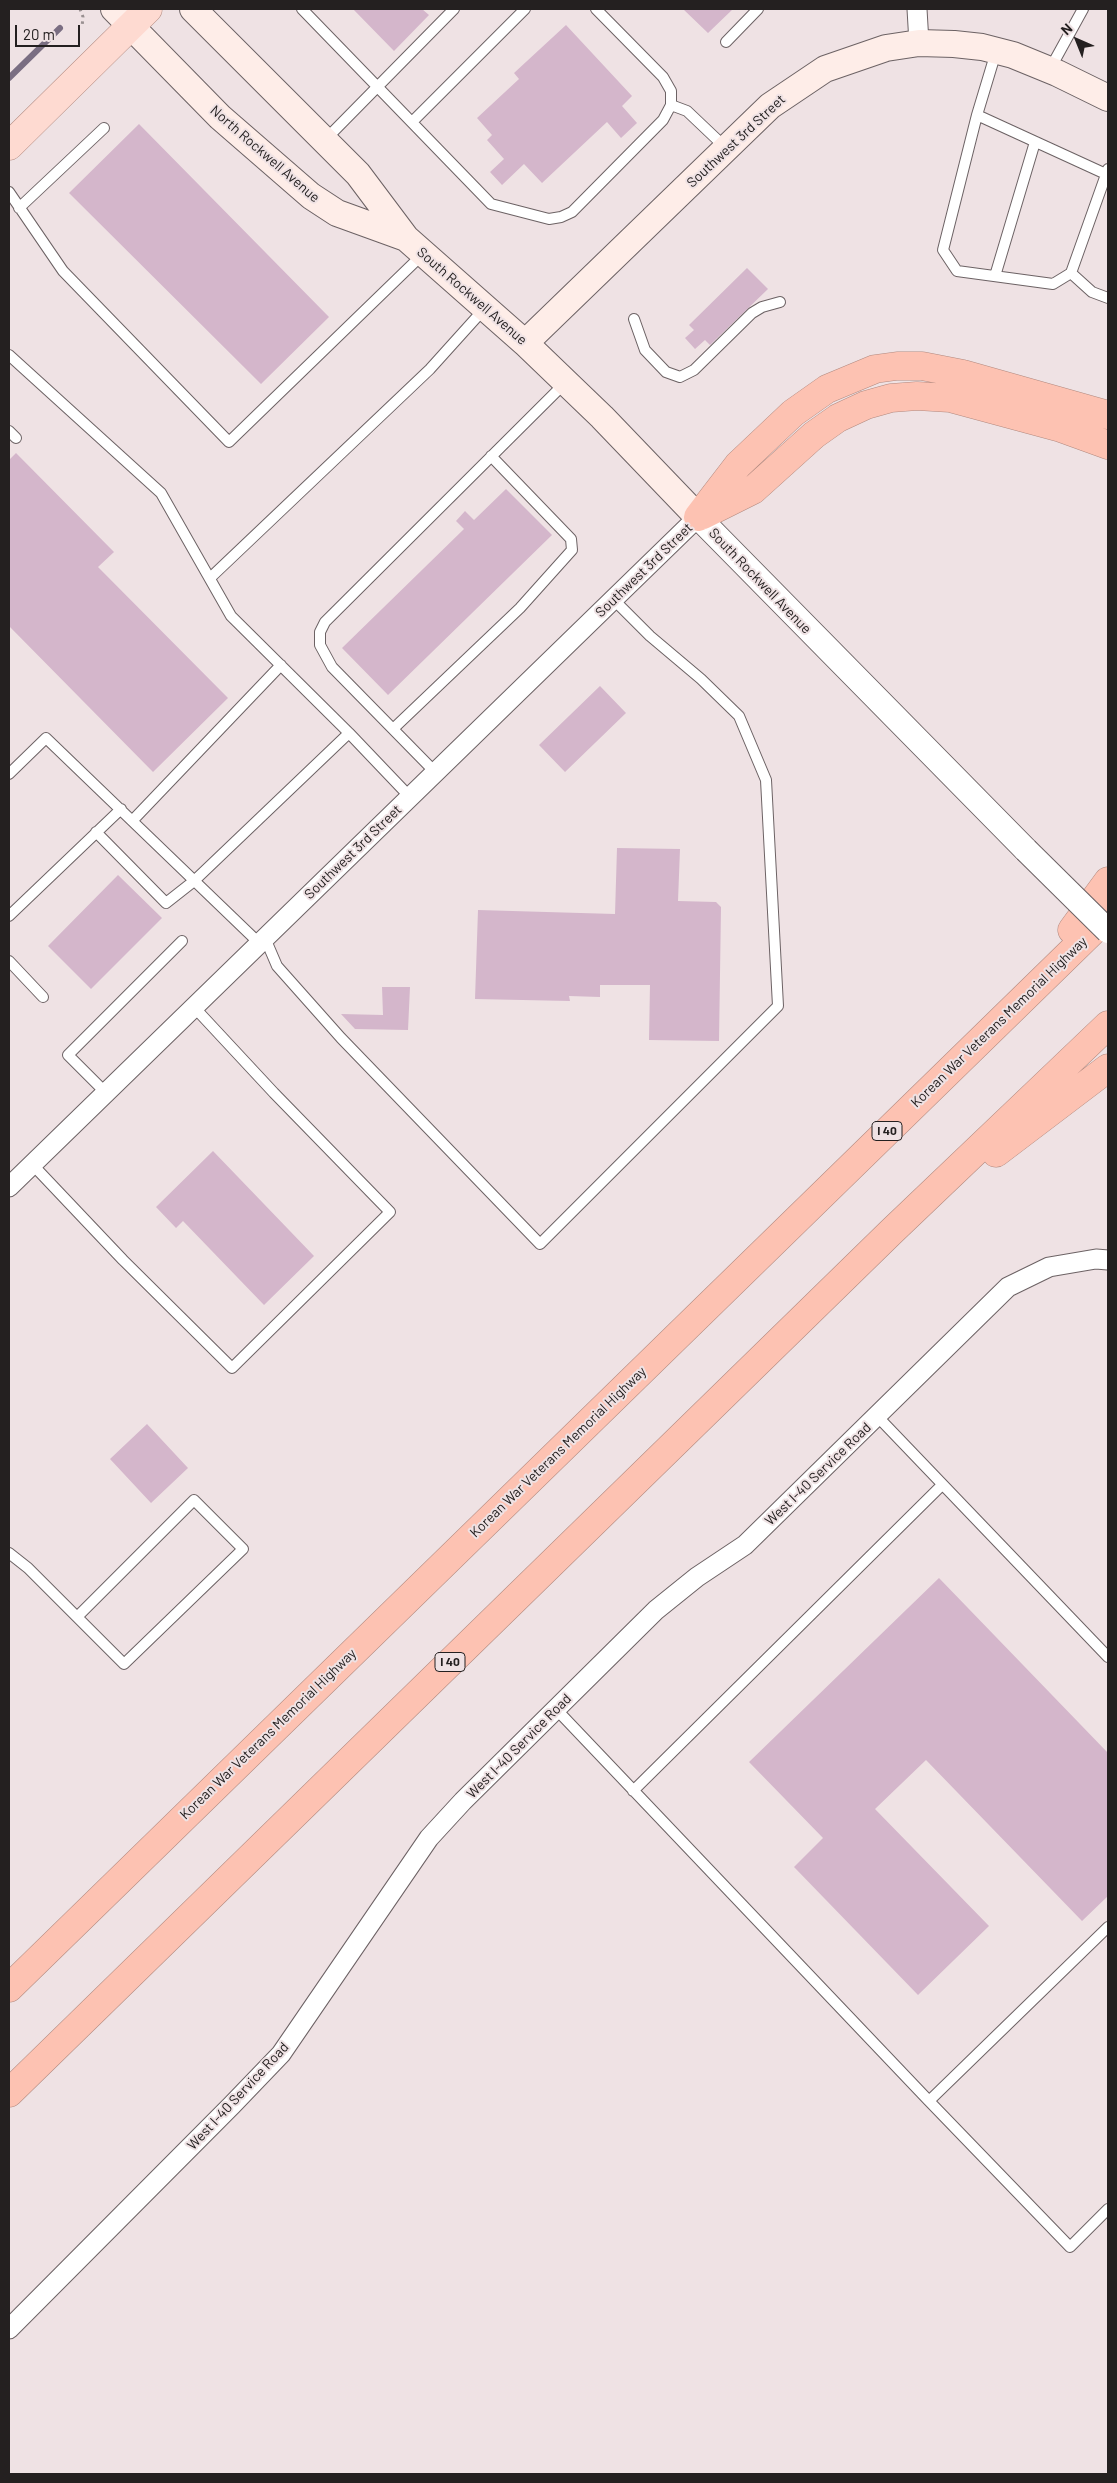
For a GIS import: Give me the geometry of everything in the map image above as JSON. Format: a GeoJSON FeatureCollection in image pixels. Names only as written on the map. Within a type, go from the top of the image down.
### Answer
{"type":"FeatureCollection","features":[{"type":"Feature","properties":{"kind":"highway"},"geometry":{"type":"LineString","coordinates":[[698,517],[738,465],[793,413],[827,389],[874,370],[897,366],[922,366],[938,369],[1108,415]]}},
{"type":"Feature","properties":{"kind":"highway"},"geometry":{"type":"LineString","coordinates":[[698,517],[753,490],[814,435],[838,418],[866,405],[891,398],[917,396],[950,398],[1061,428],[1108,445]]}},
{"type":"Feature","properties":{"kind":"highway"},"geometry":{"type":"LineString","coordinates":[[1016,1005],[1108,881]]}},
{"type":"Feature","properties":{"kind":"highway","name":"Korean War Veterans Memorial Highway"},"geometry":{"type":"LineString","coordinates":[[9,1988],[1108,916]]}},
{"type":"Feature","properties":{"kind":"highway","name":"I 40"},"geometry":{"type":"LineString","coordinates":[[9,2093],[891,1232],[1108,1025]]}},
{"type":"Feature","properties":{"kind":"highway"},"geometry":{"type":"LineString","coordinates":[[891,1232],[1108,1068]]}},
{"type":"Feature","properties":{"kind":"main road"},"geometry":{"type":"LineString","coordinates":[[193,9],[358,174],[414,246]]}},
{"type":"Feature","properties":{"kind":"main road"},"geometry":{"type":"LineString","coordinates":[[9,146],[131,14]]}},
{"type":"Feature","properties":{"kind":"main road","name":"North Rockwell Avenue"},"geometry":{"type":"LineString","coordinates":[[131,14],[220,117],[311,196],[337,213],[414,246]]}},
{"type":"Feature","properties":{"kind":"main road","name":"Southwest 3rd Street"},"geometry":{"type":"LineString","coordinates":[[525,343],[770,106],[825,70],[886,48],[920,43],[954,44],[996,51],[1049,70],[1108,98]]}},
{"type":"Feature","properties":{"kind":"main road","name":"South Rockwell Avenue"},"geometry":{"type":"LineString","coordinates":[[414,246],[525,343],[566,382],[698,517]]}},
{"type":"Feature","properties":{"kind":"street"},"geometry":{"type":"LineString","coordinates":[[917,9],[920,43]]}},
{"type":"Feature","properties":{"kind":"street","name":"Southwest 3rd Street"},"geometry":{"type":"LineString","coordinates":[[9,1187],[698,517]]}},
{"type":"Feature","properties":{"kind":"street","name":"South Rockwell Avenue"},"geometry":{"type":"LineString","coordinates":[[698,517],[1108,931]]}},
{"type":"Feature","properties":{"kind":"street","name":"West I-40 Service Road"},"geometry":{"type":"LineString","coordinates":[[9,2329],[281,2054],[429,1838],[462,1801],[656,1610],[697,1577],[745,1545],[1008,1287],[1049,1267],[1096,1259],[1108,1260]]}},
{"type":"Feature","properties":{"kind":"lane"},"geometry":{"type":"LineString","coordinates":[[302,9],[492,204],[555,218],[566,215],[579,205],[663,120],[671,105],[671,91],[663,77],[596,9]]}},
{"type":"Feature","properties":{"kind":"lane"},"geometry":{"type":"LineString","coordinates":[[324,141],[454,9]]}},
{"type":"Feature","properties":{"kind":"lane"},"geometry":{"type":"LineString","coordinates":[[412,122],[525,9]]}},
{"type":"Feature","properties":{"kind":"lane"},"geometry":{"type":"LineString","coordinates":[[726,42],[758,9]]}},
{"type":"Feature","properties":{"kind":"lane"},"geometry":{"type":"LineString","coordinates":[[1049,70],[1083,9]]}},
{"type":"Feature","properties":{"kind":"lane"},"geometry":{"type":"LineString","coordinates":[[977,115],[1108,173],[1070,273],[1053,284],[956,271],[943,250],[977,115],[996,51]]}},
{"type":"Feature","properties":{"kind":"lane"},"geometry":{"type":"LineString","coordinates":[[671,105],[687,111],[726,148]]}},
{"type":"Feature","properties":{"kind":"lane"},"geometry":{"type":"LineString","coordinates":[[19,208],[104,128]]}},
{"type":"Feature","properties":{"kind":"lane"},"geometry":{"type":"LineString","coordinates":[[995,276],[1035,142]]}},
{"type":"Feature","properties":{"kind":"lane"},"geometry":{"type":"LineString","coordinates":[[9,192],[63,270],[229,442],[414,246]]}},
{"type":"Feature","properties":{"kind":"lane"},"geometry":{"type":"LineString","coordinates":[[1070,273],[1092,292],[1108,298]]}},
{"type":"Feature","properties":{"kind":"lane"},"geometry":{"type":"LineString","coordinates":[[634,319],[644,350],[666,372],[680,376],[694,370],[752,313],[762,307],[780,302]]}},
{"type":"Feature","properties":{"kind":"lane"},"geometry":{"type":"LineString","coordinates":[[210,578],[430,369],[485,308]]}},
{"type":"Feature","properties":{"kind":"lane"},"geometry":{"type":"LineString","coordinates":[[9,355],[161,493],[231,616],[349,732],[410,797]]}},
{"type":"Feature","properties":{"kind":"lane"},"geometry":{"type":"LineString","coordinates":[[435,772],[332,667],[320,645],[320,632],[325,622],[566,382]]}},
{"type":"Feature","properties":{"kind":"lane"},"geometry":{"type":"LineString","coordinates":[[393,730],[520,608],[572,550],[571,539],[491,456]]}},
{"type":"Feature","properties":{"kind":"lane"},"geometry":{"type":"LineString","coordinates":[[9,774],[46,738],[194,880],[262,941],[277,966],[341,1038],[540,1244],[778,1006],[766,780],[739,716],[701,678],[650,636],[613,600]]}},
{"type":"Feature","properties":{"kind":"lane"},"geometry":{"type":"LineString","coordinates":[[132,820],[281,666]]}},
{"type":"Feature","properties":{"kind":"lane"},"geometry":{"type":"LineString","coordinates":[[96,832],[166,903],[194,880],[349,732]]}},
{"type":"Feature","properties":{"kind":"lane"},"geometry":{"type":"LineString","coordinates":[[9,916],[121,809]]}},
{"type":"Feature","properties":{"kind":"lane"},"geometry":{"type":"LineString","coordinates":[[106,1093],[68,1055],[182,940]]}},
{"type":"Feature","properties":{"kind":"lane"},"geometry":{"type":"LineString","coordinates":[[9,961],[43,997]]}},
{"type":"Feature","properties":{"kind":"lane"},"geometry":{"type":"LineString","coordinates":[[32,1164],[123,1260],[232,1368],[390,1212],[274,1093],[194,1007]]}},
{"type":"Feature","properties":{"kind":"lane"},"geometry":{"type":"LineString","coordinates":[[877,1416],[1108,1657]]}},
{"type":"Feature","properties":{"kind":"lane"},"geometry":{"type":"LineString","coordinates":[[633,1791],[942,1485]]}},
{"type":"Feature","properties":{"kind":"lane"},"geometry":{"type":"LineString","coordinates":[[9,1553],[28,1568],[77,1617],[124,1664],[243,1549],[194,1500],[77,1617]]}},
{"type":"Feature","properties":{"kind":"lane"},"geometry":{"type":"LineString","coordinates":[[556,1709],[1070,2247],[1108,2209]]}},
{"type":"Feature","properties":{"kind":"lane"},"geometry":{"type":"LineString","coordinates":[[929,2101],[1108,1927]]}},
{"type":"Feature","properties":{"kind":"path"},"geometry":{"type":"LineString","coordinates":[[80,9],[83,17],[82,27]]}},
{"type":"Feature","properties":{"kind":"building"},"geometry":{"type":"Polygon","coordinates":[[[353,9],[422,9],[429,15],[394,51],[353,9]]]}},
{"type":"Feature","properties":{"kind":"building"},"geometry":{"type":"Polygon","coordinates":[[[683,9],[733,9],[708,33],[683,9]]]}},
{"type":"Feature","properties":{"kind":"building"},"geometry":{"type":"Polygon","coordinates":[[[566,25],[632,96],[622,106],[637,123],[621,138],[607,122],[542,183],[524,164],[502,185],[490,172],[504,159],[487,140],[492,135],[477,118],[519,79],[514,73],[566,25]]]}},
{"type":"Feature","properties":{"kind":"building"},"geometry":{"type":"Polygon","coordinates":[[[139,124],[329,317],[261,384],[69,193],[139,124]]]}},
{"type":"Feature","properties":{"kind":"building"},"geometry":{"type":"Polygon","coordinates":[[[747,268],[768,289],[710,345],[705,340],[695,349],[685,338],[694,330],[689,325],[747,268]]]}},
{"type":"Feature","properties":{"kind":"building"},"geometry":{"type":"Polygon","coordinates":[[[16,453],[114,552],[98,567],[228,698],[153,772],[9,626],[9,460],[16,453]]]}},
{"type":"Feature","properties":{"kind":"building"},"geometry":{"type":"Polygon","coordinates":[[[506,489],[552,535],[388,695],[342,648],[464,529],[456,521],[465,511],[474,520],[506,489]]]}},
{"type":"Feature","properties":{"kind":"building"},"geometry":{"type":"Polygon","coordinates":[[[600,686],[626,713],[565,772],[539,745],[600,686]]]}},
{"type":"Feature","properties":{"kind":"building"},"geometry":{"type":"Polygon","coordinates":[[[617,848],[680,849],[678,901],[716,902],[721,907],[719,1041],[649,1040],[650,985],[600,985],[600,997],[569,996],[570,1001],[475,999],[478,910],[615,914],[617,848]]]}},
{"type":"Feature","properties":{"kind":"building"},"geometry":{"type":"Polygon","coordinates":[[[118,875],[162,918],[91,989],[48,946],[118,875]]]}},
{"type":"Feature","properties":{"kind":"building"},"geometry":{"type":"Polygon","coordinates":[[[382,987],[410,987],[408,1030],[355,1029],[341,1014],[383,1015],[382,987]]]}},
{"type":"Feature","properties":{"kind":"building"},"geometry":{"type":"Polygon","coordinates":[[[213,1151],[314,1256],[264,1305],[183,1221],[176,1228],[156,1207],[213,1151]]]}},
{"type":"Feature","properties":{"kind":"building"},"geometry":{"type":"Polygon","coordinates":[[[147,1424],[188,1468],[151,1503],[110,1459],[147,1424]]]}},
{"type":"Feature","properties":{"kind":"building"},"geometry":{"type":"Polygon","coordinates":[[[939,1578],[1108,1753],[1108,1896],[1082,1921],[926,1760],[875,1809],[989,1926],[918,1995],[794,1867],[823,1838],[749,1762],[939,1578]]]}},
{"type":"Feature","properties":{"kind":"waterway"},"geometry":{"type":"LineString","coordinates":[[9,78],[60,28]]}}]}
